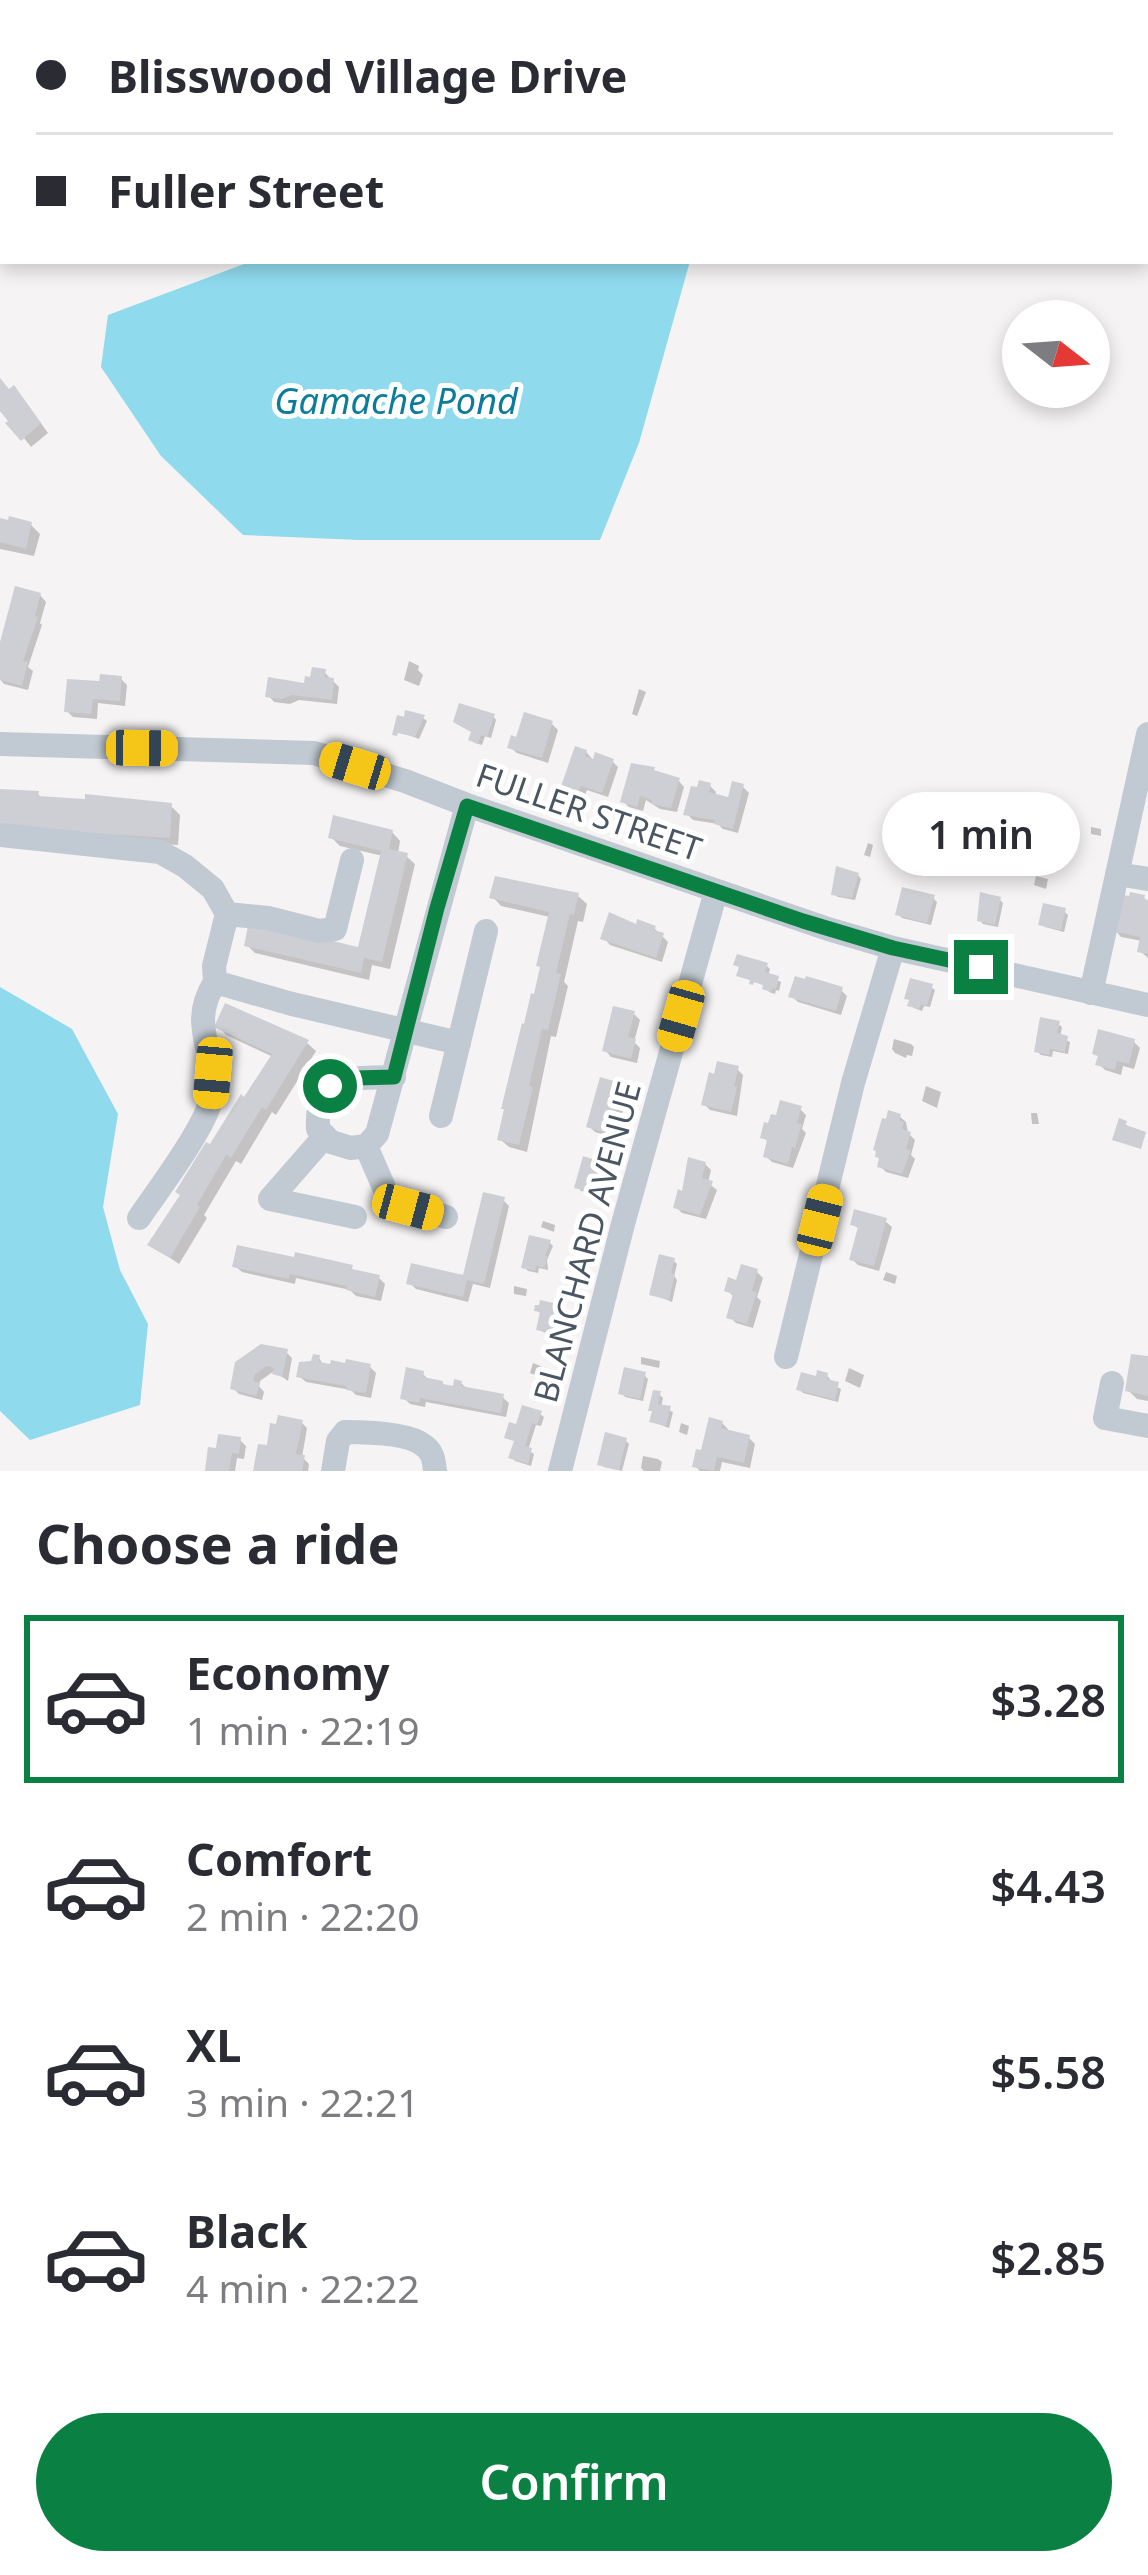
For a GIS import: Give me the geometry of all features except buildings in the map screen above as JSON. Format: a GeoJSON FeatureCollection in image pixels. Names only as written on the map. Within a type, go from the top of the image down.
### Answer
{"type":"FeatureCollection","features":[{"type":"Feature","properties":{"kind":"street"},"geometry":{"type":"LineString","coordinates":[[1091,993],[1148,734]]}},
{"type":"Feature","properties":{"kind":"street","name":"FULLER STREET"},"geometry":{"type":"LineString","coordinates":[[0,744],[314,754],[893,948],[1148,1005]]}},
{"type":"Feature","properties":{"kind":"street"},"geometry":{"type":"LineString","coordinates":[[394,1077],[355,1078],[330,1086],[316,1106],[317,1129],[331,1142],[351,1148],[366,1146],[376,1134],[394,1077],[467,806]]}},
{"type":"Feature","properties":{"kind":"street"},"geometry":{"type":"LineString","coordinates":[[0,835],[160,853],[213,889],[227,914],[214,966],[215,982],[204,999],[202,1021],[213,1073],[210,1102],[140,1219]]}},
{"type":"Feature","properties":{"kind":"street"},"geometry":{"type":"LineString","coordinates":[[227,914],[319,931],[335,929],[352,860]]}},
{"type":"Feature","properties":{"kind":"street"},"geometry":{"type":"LineString","coordinates":[[1117,874],[1148,879]]}},
{"type":"Feature","properties":{"kind":"street","name":"BLANCHARD AVENUE"},"geometry":{"type":"LineString","coordinates":[[560,1471],[716,890]]}},
{"type":"Feature","properties":{"kind":"street"},"geometry":{"type":"LineString","coordinates":[[442,1116],[486,931]]}},
{"type":"Feature","properties":{"kind":"street"},"geometry":{"type":"LineString","coordinates":[[786,1357],[853,1083],[893,948]]}},
{"type":"Feature","properties":{"kind":"street"},"geometry":{"type":"LineString","coordinates":[[215,982],[459,1043]]}},
{"type":"Feature","properties":{"kind":"street"},"geometry":{"type":"LineString","coordinates":[[325,1136],[270,1199],[355,1217]]}},
{"type":"Feature","properties":{"kind":"street"},"geometry":{"type":"LineString","coordinates":[[366,1146],[389,1199],[446,1217]]}},
{"type":"Feature","properties":{"kind":"street"},"geometry":{"type":"LineString","coordinates":[[1112,1383],[1105,1418],[1148,1426]]}},
{"type":"Feature","properties":{"kind":"street"},"geometry":{"type":"LineString","coordinates":[[333,1471],[338,1441],[345,1432],[422,1443],[432,1454],[435,1471]]}},
{"type":"Feature","properties":{"kind":"water","name":"Gamache Pond"},"geometry":{"type":"Polygon","coordinates":[[[244,264],[689,264],[639,443],[600,540],[243,535],[161,456],[101,367],[108,315],[244,264]]]}},
{"type":"Feature","properties":{"kind":"water"},"geometry":{"type":"Polygon","coordinates":[[[0,987],[72,1029],[118,1114],[103,1207],[120,1270],[148,1324],[140,1405],[30,1440],[0,1411],[0,987]]]}},
{"type":"Feature","properties":{"kind":"route"},"geometry":{"type":"LineString","coordinates":[[330,1086],[355,1078],[394,1077],[467,806],[803,921],[893,948],[981,967]]}}]}
